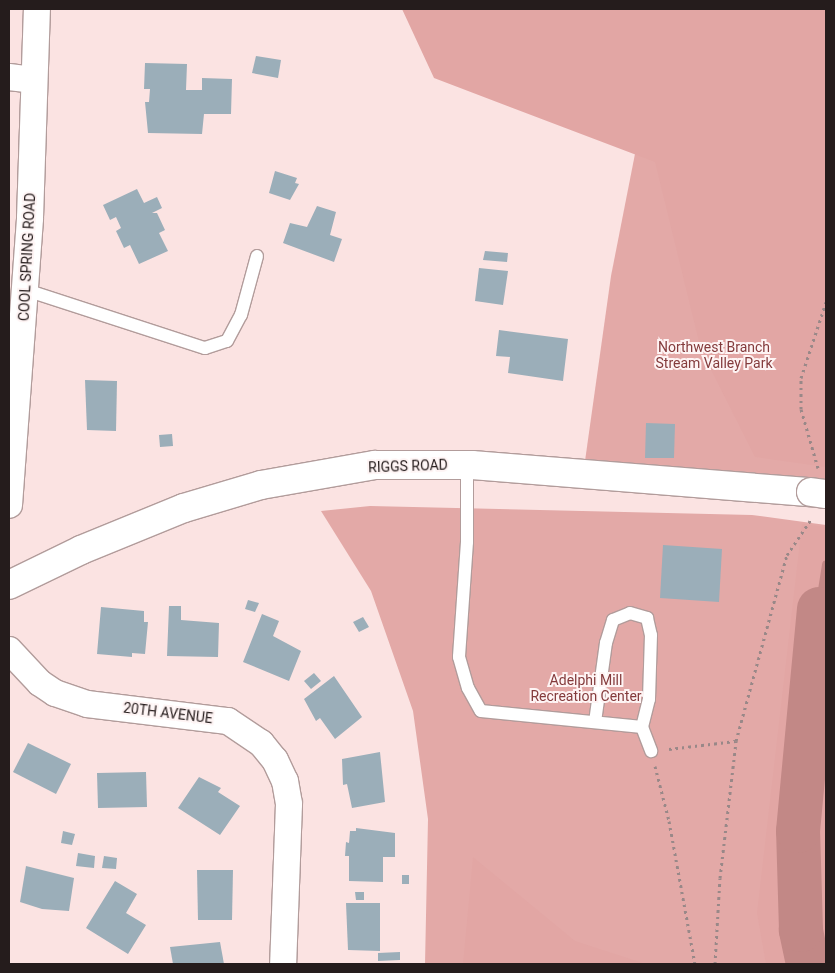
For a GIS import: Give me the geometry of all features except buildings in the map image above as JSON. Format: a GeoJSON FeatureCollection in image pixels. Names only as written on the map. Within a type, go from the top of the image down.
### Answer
{"type":"FeatureCollection","features":[{"type":"Feature","properties":{"kind":"main road","name":"RIGGS ROAD"},"geometry":{"type":"LineString","coordinates":[[9,584],[81,550],[184,508],[261,485],[375,465],[466,464],[817,494]]}},
{"type":"Feature","properties":{"kind":"street","name":"COOL SPRING ROAD"},"geometry":{"type":"LineString","coordinates":[[9,505],[26,290],[21,79],[37,9]]}},
{"type":"Feature","properties":{"kind":"street","name":"20TH AVENUE"},"geometry":{"type":"LineString","coordinates":[[9,650],[40,683],[55,693],[87,704],[228,721],[261,744],[275,760],[285,781],[289,804],[283,964]]}},
{"type":"Feature","properties":{"kind":"lane"},"geometry":{"type":"LineString","coordinates":[[26,290],[204,348],[226,341],[241,315],[257,256]]}},
{"type":"Feature","properties":{"kind":"lane"},"geometry":{"type":"LineString","coordinates":[[466,464],[467,542],[459,657],[468,688],[481,711],[642,727]]}},
{"type":"Feature","properties":{"kind":"lane"},"geometry":{"type":"LineString","coordinates":[[595,722],[610,628],[613,620],[630,613],[647,618],[651,634],[649,699],[642,727],[651,750]]}},
{"type":"Feature","properties":{"kind":"path"},"geometry":{"type":"LineString","coordinates":[[715,964],[720,878],[736,741],[787,555],[817,494],[801,409],[801,378],[826,302]]}},
{"type":"Feature","properties":{"kind":"path"},"geometry":{"type":"LineString","coordinates":[[695,964],[669,821],[651,750],[736,741]]}},
{"type":"Feature","properties":{"kind":"green space","name":"Northwest Branch Stream Valley Park"},"geometry":{"type":"Polygon","coordinates":[[[402,9],[826,9],[826,467],[755,457],[701,350],[655,162],[434,78],[402,9]]]}},
{"type":"Feature","properties":{"kind":"green space","name":"Northwest Branch Stream Valley Park"},"geometry":{"type":"Polygon","coordinates":[[[826,9],[826,485],[585,461],[611,276],[645,103],[826,9]]]}},
{"type":"Feature","properties":{"kind":"green space","name":"Adelphi Mill Recreation Center"},"geometry":{"type":"Polygon","coordinates":[[[370,506],[752,515],[826,525],[826,964],[425,964],[428,819],[413,711],[371,591],[321,511],[370,506]]]}},
{"type":"Feature","properties":{"kind":"green space"},"geometry":{"type":"Polygon","coordinates":[[[802,524],[826,527],[826,964],[766,964],[757,913],[802,524]]]}},
{"type":"Feature","properties":{"kind":"green space"},"geometry":{"type":"Polygon","coordinates":[[[473,857],[575,941],[646,964],[463,964],[473,857]]]}},
{"type":"Feature","properties":{"kind":"waterway"},"geometry":{"type":"LineString","coordinates":[[819,609],[826,565]]}},
{"type":"Feature","properties":{"kind":"waterway"},"geometry":{"type":"LineString","coordinates":[[808,964],[801,930],[798,831],[819,609]]}}]}
